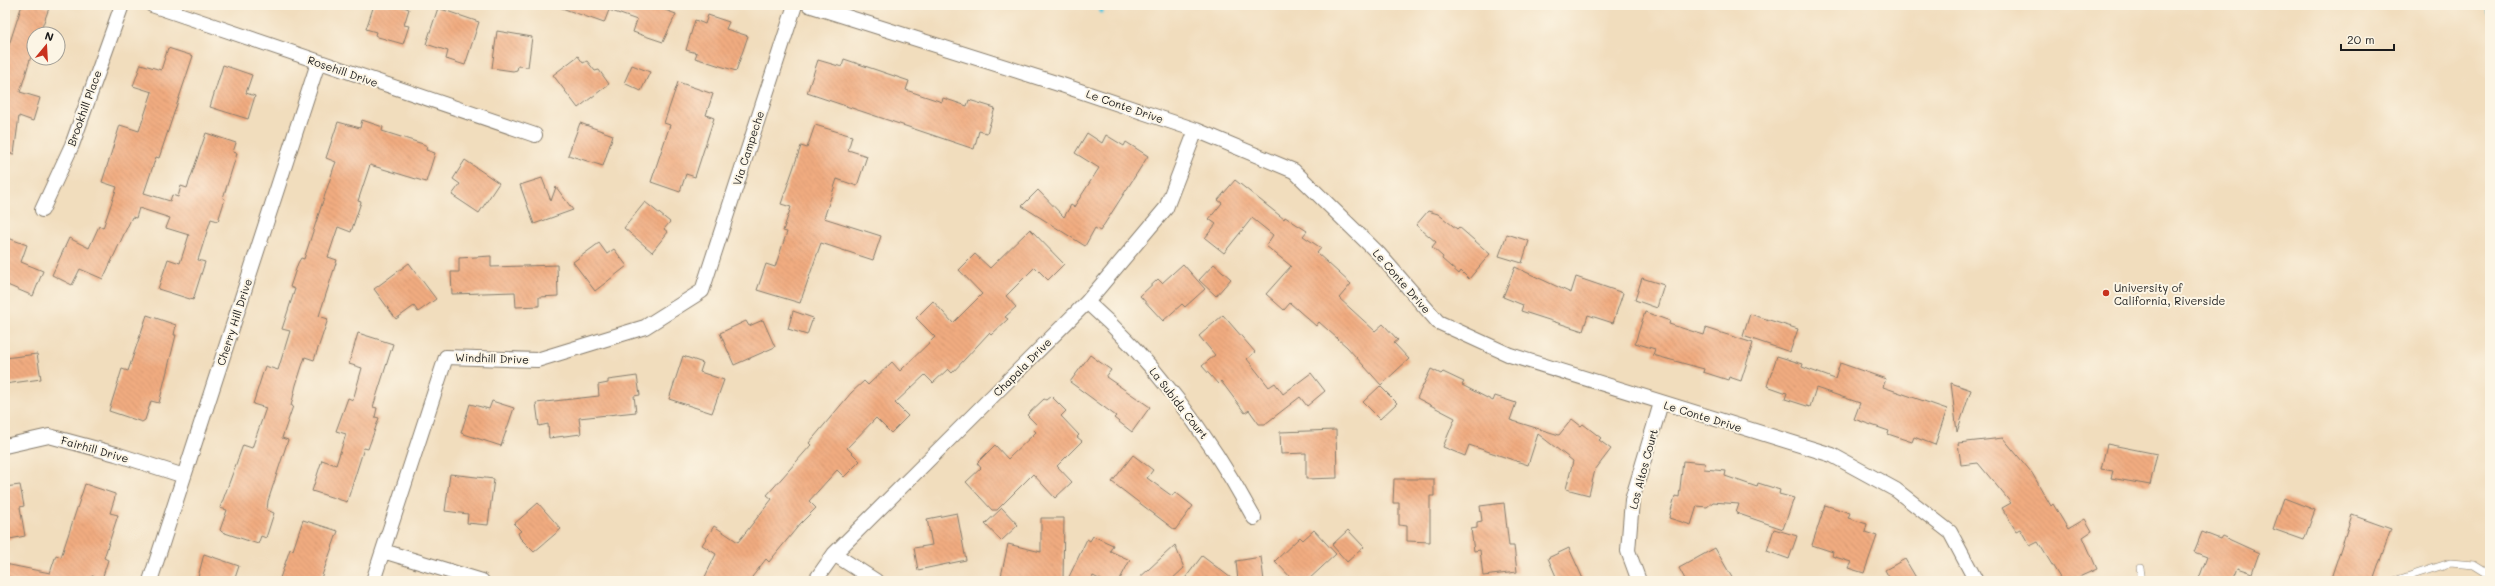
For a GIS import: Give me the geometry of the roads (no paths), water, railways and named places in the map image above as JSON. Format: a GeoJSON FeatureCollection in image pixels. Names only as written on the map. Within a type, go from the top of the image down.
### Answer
{"type":"FeatureCollection","features":[{"type":"Feature","properties":{"kind":"street","name":"Brookhill Place"},"geometry":{"type":"LineString","coordinates":[[42,210],[72,145],[122,5]]}},
{"type":"Feature","properties":{"kind":"street","name":"Rosehill Drive"},"geometry":{"type":"LineString","coordinates":[[152,5],[318,63],[535,135]]}},
{"type":"Feature","properties":{"kind":"street","name":"Via Campeche"},"geometry":{"type":"LineString","coordinates":[[702,291],[795,5]]}},
{"type":"Feature","properties":{"kind":"street","name":"Le Conte Drive"},"geometry":{"type":"LineString","coordinates":[[809,5],[1062,85],[1196,130],[1294,171],[1379,254],[1438,322],[1510,355],[1832,455],[1896,490],[1950,532],[1976,581]]}},
{"type":"Feature","properties":{"kind":"street","name":"Cherry Hill Drive"},"geometry":{"type":"LineString","coordinates":[[150,581],[318,63]]}},
{"type":"Feature","properties":{"kind":"street","name":"Chapala Drive"},"geometry":{"type":"LineString","coordinates":[[815,581],[834,554],[1087,302],[1166,208],[1196,130]]}},
{"type":"Feature","properties":{"kind":"street","name":"Windhill Drive"},"geometry":{"type":"LineString","coordinates":[[373,581],[446,357],[537,360],[645,327],[702,291]]}},
{"type":"Feature","properties":{"kind":"street","name":"La Subida Court"},"geometry":{"type":"LineString","coordinates":[[1087,302],[1115,327],[1168,385],[1219,456],[1254,518]]}},
{"type":"Feature","properties":{"kind":"street","name":"Los Altos Court"},"geometry":{"type":"LineString","coordinates":[[1640,581],[1628,551],[1632,500],[1661,403]]}},
{"type":"Feature","properties":{"kind":"street","name":"Fairhill Drive"},"geometry":{"type":"LineString","coordinates":[[5,446],[49,436],[116,454],[184,476]]}},
{"type":"Feature","properties":{"kind":"street"},"geometry":{"type":"LineString","coordinates":[[383,550],[482,581]]}},
{"type":"Feature","properties":{"kind":"street"},"geometry":{"type":"LineString","coordinates":[[834,554],[876,581]]}},
{"type":"Feature","properties":{"kind":"lane"},"geometry":{"type":"LineString","coordinates":[[2394,581],[2450,563],[2474,565],[2490,575]]}},
{"type":"Feature","properties":{"kind":"lane"},"geometry":{"type":"LineString","coordinates":[[2140,568],[2142,581]]}},
{"type":"Feature","properties":{"kind":"waterway"},"geometry":{"type":"LineString","coordinates":[[1101,11],[1102,5]]}},
{"type":"Feature","properties":{"kind":"waterway"},"geometry":{"type":"LineString","coordinates":[[2485,5],[2490,14]]}},
{"type":"Feature","properties":{"kind":"place","name":"University of California, Riverside"},"geometry":{"type":"Point","coordinates":[2106,293]}}]}
